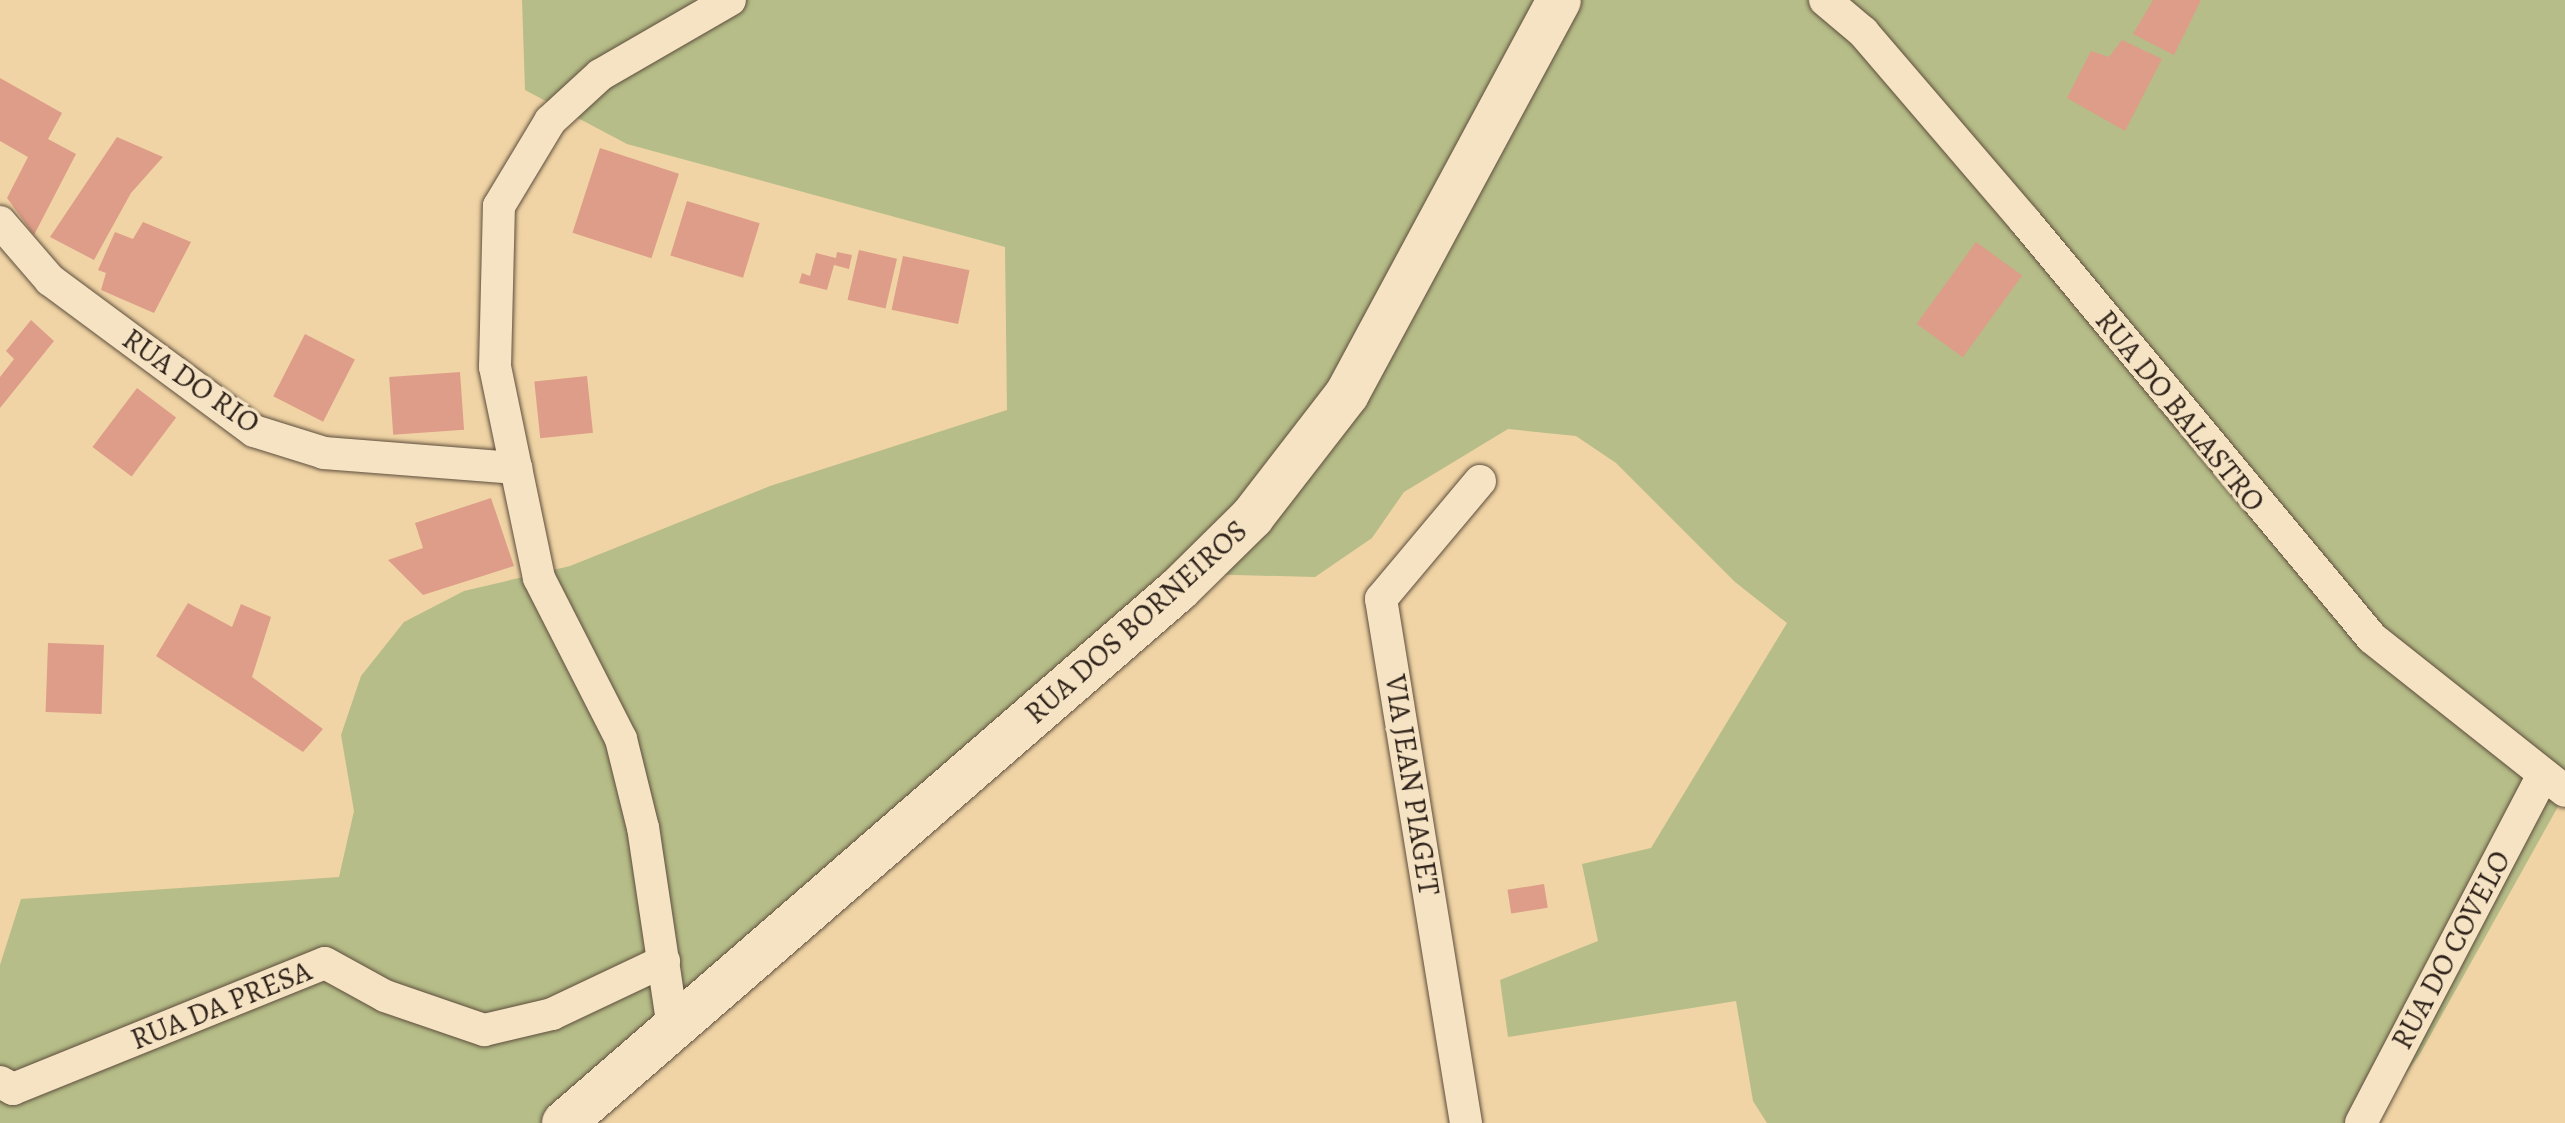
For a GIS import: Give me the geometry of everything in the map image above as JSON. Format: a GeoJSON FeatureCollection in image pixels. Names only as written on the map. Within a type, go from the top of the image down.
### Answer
{"type":"FeatureCollection","features":[{"type":"Feature","properties":{"kind":"street"},"geometry":{"type":"LineString","coordinates":[[673,1028],[664,961],[621,739],[539,578],[495,367],[499,206],[550,121],[600,75],[730,0]]}},
{"type":"Feature","properties":{"kind":"street","name":"RUA DOS BORNEIROS"},"geometry":{"type":"LineString","coordinates":[[564,1123],[1179,589],[1252,517],[1347,394],[1559,0]]}},
{"type":"Feature","properties":{"kind":"street","name":"RUA DO BALASTRO"},"geometry":{"type":"LineString","coordinates":[[1825,0],[1863,32],[2025,221],[2372,638],[2553,784]]}},
{"type":"Feature","properties":{"kind":"street","name":"RUA DO RIO"},"geometry":{"type":"LineString","coordinates":[[0,222],[50,280],[254,431],[324,453],[516,468]]}},
{"type":"Feature","properties":{"kind":"street","name":"VIA JEAN PIAGET"},"geometry":{"type":"LineString","coordinates":[[1466,1123],[1381,599],[1480,481]]}},
{"type":"Feature","properties":{"kind":"street","name":"RUA DO COVELO"},"geometry":{"type":"LineString","coordinates":[[2361,1123],[2553,784]]}},
{"type":"Feature","properties":{"kind":"street","name":"RUA DA PRESA"},"geometry":{"type":"LineString","coordinates":[[0,1082],[13,1089],[325,963],[385,996],[484,1030],[552,1014],[664,961]]}},
{"type":"Feature","properties":{"kind":"green space"},"geometry":{"type":"Polygon","coordinates":[[[522,0],[2565,0],[2565,794],[2420,1054],[2371,1123],[1767,1123],[1753,1101],[1736,1001],[1508,1037],[1500,980],[1598,941],[1582,864],[1651,848],[1787,623],[1735,582],[1616,463],[1576,436],[1508,429],[1404,492],[1372,538],[1315,577],[1162,573],[759,968],[543,1123],[0,1123],[0,965],[21,899],[339,877],[354,811],[341,735],[361,676],[404,622],[464,591],[570,566],[770,486],[1007,410],[1005,247],[627,144],[525,90],[522,0]]]}},
{"type":"Feature","properties":{"kind":"building"},"geometry":{"type":"Polygon","coordinates":[[[2153,0],[2201,0],[2174,55],[2133,34],[2153,0]]]}},
{"type":"Feature","properties":{"kind":"building"},"geometry":{"type":"Polygon","coordinates":[[[2122,40],[2162,59],[2125,131],[2067,98],[2091,51],[2109,57],[2122,40]]]}},
{"type":"Feature","properties":{"kind":"building"},"geometry":{"type":"Polygon","coordinates":[[[0,78],[62,113],[48,139],[76,154],[34,235],[7,198],[28,157],[0,141],[0,78]]]}},
{"type":"Feature","properties":{"kind":"building"},"geometry":{"type":"Polygon","coordinates":[[[117,137],[163,157],[131,193],[94,260],[50,237],[117,137]]]}},
{"type":"Feature","properties":{"kind":"building"},"geometry":{"type":"Polygon","coordinates":[[[600,148],[679,174],[651,258],[572,233],[600,148]]]}},
{"type":"Feature","properties":{"kind":"building"},"geometry":{"type":"Polygon","coordinates":[[[687,201],[760,223],[743,278],[670,256],[687,201]]]}},
{"type":"Feature","properties":{"kind":"building"},"geometry":{"type":"Polygon","coordinates":[[[143,222],[191,242],[154,313],[101,290],[106,273],[98,270],[115,232],[133,239],[143,222]]]}},
{"type":"Feature","properties":{"kind":"building"},"geometry":{"type":"Polygon","coordinates":[[[1976,242],[2022,276],[1963,357],[1917,324],[1976,242]]]}},
{"type":"Feature","properties":{"kind":"building"},"geometry":{"type":"Polygon","coordinates":[[[859,250],[897,259],[886,308],[848,300],[859,250]]]}},
{"type":"Feature","properties":{"kind":"building"},"geometry":{"type":"Polygon","coordinates":[[[837,252],[852,255],[849,269],[834,265],[827,290],[799,283],[802,273],[810,276],[816,253],[836,258],[837,252]]]}},
{"type":"Feature","properties":{"kind":"building"},"geometry":{"type":"Polygon","coordinates":[[[903,256],[970,270],[958,324],[892,310],[903,256]]]}},
{"type":"Feature","properties":{"kind":"building"},"geometry":{"type":"Polygon","coordinates":[[[31,320],[54,341],[0,408],[0,377],[14,359],[6,351],[31,320]]]}},
{"type":"Feature","properties":{"kind":"building"},"geometry":{"type":"Polygon","coordinates":[[[305,334],[355,359],[323,422],[273,396],[305,334]]]}},
{"type":"Feature","properties":{"kind":"building"},"geometry":{"type":"Polygon","coordinates":[[[460,372],[464,430],[393,435],[389,377],[460,372]]]}},
{"type":"Feature","properties":{"kind":"building"},"geometry":{"type":"Polygon","coordinates":[[[587,376],[593,433],[540,438],[534,382],[587,376]]]}},
{"type":"Feature","properties":{"kind":"building"},"geometry":{"type":"Polygon","coordinates":[[[137,388],[176,417],[132,477],[92,447],[137,388]]]}},
{"type":"Feature","properties":{"kind":"building"},"geometry":{"type":"Polygon","coordinates":[[[491,498],[514,566],[423,595],[388,560],[423,548],[415,523],[491,498]]]}},
{"type":"Feature","properties":{"kind":"building"},"geometry":{"type":"Polygon","coordinates":[[[188,603],[232,627],[241,604],[271,617],[252,677],[323,729],[303,752],[156,656],[188,603]]]}},
{"type":"Feature","properties":{"kind":"building"},"geometry":{"type":"Polygon","coordinates":[[[48,643],[104,645],[102,714],[46,712],[48,643]]]}},
{"type":"Feature","properties":{"kind":"building"},"geometry":{"type":"Polygon","coordinates":[[[1544,884],[1548,908],[1511,913],[1507,890],[1544,884]]]}}]}
